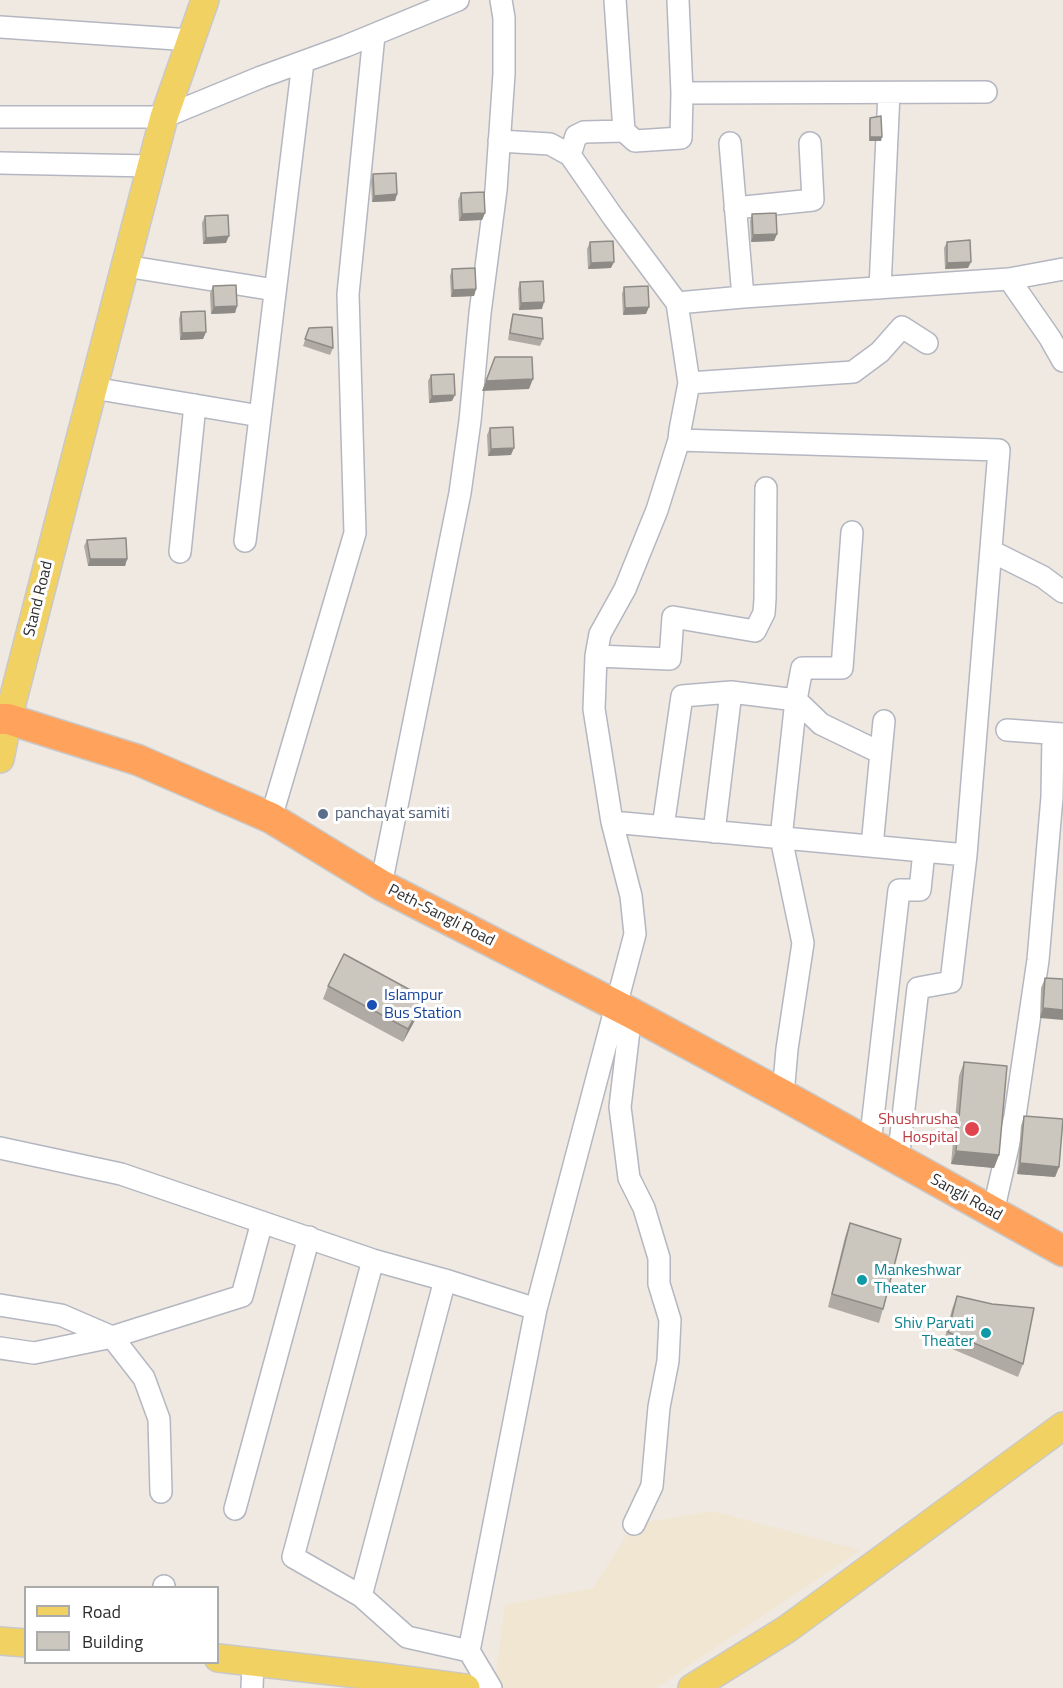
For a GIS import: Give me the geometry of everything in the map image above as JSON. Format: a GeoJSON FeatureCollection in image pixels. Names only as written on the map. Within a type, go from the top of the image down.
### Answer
{"type":"FeatureCollection","features":[{"type":"Feature","properties":{"kind":"highway","name":"Peth-Sangli Road"},"geometry":{"type":"LineString","coordinates":[[4,719],[138,760],[271,818],[381,885],[623,1009],[870,1144]]}},
{"type":"Feature","properties":{"kind":"highway","name":"Sangli Road"},"geometry":{"type":"LineString","coordinates":[[870,1144],[1063,1251]]}},
{"type":"Feature","properties":{"kind":"main road","name":"Stand Road"},"geometry":{"type":"LineString","coordinates":[[0,759],[4,719],[164,117],[205,0]]}},
{"type":"Feature","properties":{"kind":"main road"},"geometry":{"type":"LineString","coordinates":[[692,1688],[787,1629],[1063,1426]]}},
{"type":"Feature","properties":{"kind":"main road"},"geometry":{"type":"LineString","coordinates":[[0,1641],[24,1642]]}},
{"type":"Feature","properties":{"kind":"main road"},"geometry":{"type":"LineString","coordinates":[[219,1658],[253,1675],[466,1688]]}},
{"type":"Feature","properties":{"kind":"street"},"geometry":{"type":"LineString","coordinates":[[0,117],[164,117],[458,0]]}},
{"type":"Feature","properties":{"kind":"street"},"geometry":{"type":"LineString","coordinates":[[381,885],[461,482],[470,421],[480,313],[496,190],[504,74],[504,18],[501,0]]}},
{"type":"Feature","properties":{"kind":"street"},"geometry":{"type":"LineString","coordinates":[[615,0],[624,131]]}},
{"type":"Feature","properties":{"kind":"street"},"geometry":{"type":"LineString","coordinates":[[570,154],[576,136],[584,132],[624,131],[635,141],[681,138],[682,93],[678,0]]}},
{"type":"Feature","properties":{"kind":"street"},"geometry":{"type":"LineString","coordinates":[[0,27],[191,40]]}},
{"type":"Feature","properties":{"kind":"street"},"geometry":{"type":"LineString","coordinates":[[271,818],[355,533],[348,294],[374,34]]}},
{"type":"Feature","properties":{"kind":"street"},"geometry":{"type":"LineString","coordinates":[[245,541],[303,62]]}},
{"type":"Feature","properties":{"kind":"street"},"geometry":{"type":"LineString","coordinates":[[682,93],[986,92]]}},
{"type":"Feature","properties":{"kind":"street"},"geometry":{"type":"LineString","coordinates":[[880,288],[889,93]]}},
{"type":"Feature","properties":{"kind":"street"},"geometry":{"type":"LineString","coordinates":[[499,141],[550,144],[570,154],[619,226],[677,303],[689,383],[680,440],[657,510],[625,589],[600,634],[596,656],[594,709],[612,822],[631,896],[634,934],[623,1009],[620,1107],[629,1178],[647,1218],[658,1258],[659,1284],[670,1320],[668,1361],[659,1407],[652,1486],[634,1524]]}},
{"type":"Feature","properties":{"kind":"street"},"geometry":{"type":"LineString","coordinates":[[730,143],[743,297]]}},
{"type":"Feature","properties":{"kind":"street"},"geometry":{"type":"LineString","coordinates":[[735,208],[813,200],[810,143]]}},
{"type":"Feature","properties":{"kind":"street"},"geometry":{"type":"LineString","coordinates":[[0,163],[151,166]]}},
{"type":"Feature","properties":{"kind":"street"},"geometry":{"type":"LineString","coordinates":[[125,266],[275,290]]}},
{"type":"Feature","properties":{"kind":"street"},"geometry":{"type":"LineString","coordinates":[[677,303],[1009,279],[1063,269]]}},
{"type":"Feature","properties":{"kind":"street"},"geometry":{"type":"LineString","coordinates":[[1009,279],[1063,360]]}},
{"type":"Feature","properties":{"kind":"street"},"geometry":{"type":"LineString","coordinates":[[689,383],[852,372],[879,352],[902,327],[927,343]]}},
{"type":"Feature","properties":{"kind":"street"},"geometry":{"type":"LineString","coordinates":[[93,388],[260,416]]}},
{"type":"Feature","properties":{"kind":"street"},"geometry":{"type":"LineString","coordinates":[[180,552],[195,405]]}},
{"type":"Feature","properties":{"kind":"street"},"geometry":{"type":"LineString","coordinates":[[680,440],[999,450],[966,855],[951,982],[918,988],[898,1160]]}},
{"type":"Feature","properties":{"kind":"street"},"geometry":{"type":"LineString","coordinates":[[596,656],[670,658],[673,617],[755,631],[764,613],[766,488]]}},
{"type":"Feature","properties":{"kind":"street"},"geometry":{"type":"LineString","coordinates":[[783,1095],[787,1049],[803,943],[781,838],[796,700],[802,668],[842,668],[852,532]]}},
{"type":"Feature","properties":{"kind":"street"},"geometry":{"type":"LineString","coordinates":[[991,551],[1043,577],[1063,592]]}},
{"type":"Feature","properties":{"kind":"street"},"geometry":{"type":"LineString","coordinates":[[714,832],[731,692]]}},
{"type":"Feature","properties":{"kind":"street"},"geometry":{"type":"LineString","coordinates":[[663,827],[682,696],[731,692],[796,700],[821,724],[881,753]]}},
{"type":"Feature","properties":{"kind":"street"},"geometry":{"type":"LineString","coordinates":[[873,846],[884,721]]}},
{"type":"Feature","properties":{"kind":"street"},"geometry":{"type":"LineString","coordinates":[[993,1212],[1015,1116],[1038,960],[1058,734],[1006,730]]}},
{"type":"Feature","properties":{"kind":"street"},"geometry":{"type":"LineString","coordinates":[[612,822],[966,855]]}},
{"type":"Feature","properties":{"kind":"street"},"geometry":{"type":"LineString","coordinates":[[870,1144],[899,890],[920,890],[924,851]]}},
{"type":"Feature","properties":{"kind":"street"},"geometry":{"type":"LineString","coordinates":[[491,1688],[470,1651],[536,1309],[623,1009]]}},
{"type":"Feature","properties":{"kind":"street"},"geometry":{"type":"LineString","coordinates":[[0,1148],[121,1174],[373,1260],[536,1309]]}},
{"type":"Feature","properties":{"kind":"street"},"geometry":{"type":"LineString","coordinates":[[0,1348],[34,1353],[112,1337],[242,1296],[262,1222]]}},
{"type":"Feature","properties":{"kind":"street"},"geometry":{"type":"LineString","coordinates":[[235,1509],[309,1237]]}},
{"type":"Feature","properties":{"kind":"street"},"geometry":{"type":"LineString","coordinates":[[373,1260],[292,1557],[361,1596],[407,1636],[470,1651]]}},
{"type":"Feature","properties":{"kind":"street"},"geometry":{"type":"LineString","coordinates":[[361,1596],[445,1280]]}},
{"type":"Feature","properties":{"kind":"street"},"geometry":{"type":"LineString","coordinates":[[0,1305],[61,1315],[112,1337],[144,1378],[159,1419],[162,1492]]}},
{"type":"Feature","properties":{"kind":"shaded area"},"geometry":{"type":"Polygon","coordinates":[[[712,1511],[860,1550],[656,1688],[494,1688],[505,1605],[593,1588],[634,1524],[712,1511]]]}},
{"type":"Feature","properties":{"kind":"building"},"geometry":{"type":"Polygon","coordinates":[[[881,116],[882,137],[870,137],[870,118],[881,116]]]}},
{"type":"Feature","properties":{"kind":"building"},"geometry":{"type":"Polygon","coordinates":[[[396,173],[397,194],[374,196],[373,174],[396,173]]]}},
{"type":"Feature","properties":{"kind":"building"},"geometry":{"type":"Polygon","coordinates":[[[484,192],[485,213],[462,214],[461,193],[484,192]]]}},
{"type":"Feature","properties":{"kind":"building"},"geometry":{"type":"Polygon","coordinates":[[[776,213],[777,234],[753,235],[752,214],[776,213]]]}},
{"type":"Feature","properties":{"kind":"building"},"geometry":{"type":"Polygon","coordinates":[[[228,215],[229,236],[206,238],[205,216],[228,215]]]}},
{"type":"Feature","properties":{"kind":"building"},"geometry":{"type":"Polygon","coordinates":[[[970,240],[971,262],[947,263],[947,242],[970,240]]]}},
{"type":"Feature","properties":{"kind":"building"},"geometry":{"type":"Polygon","coordinates":[[[613,241],[614,262],[591,263],[590,242],[613,241]]]}},
{"type":"Feature","properties":{"kind":"building"},"geometry":{"type":"Polygon","coordinates":[[[475,268],[476,289],[453,290],[452,269],[475,268]]]}},
{"type":"Feature","properties":{"kind":"building"},"geometry":{"type":"Polygon","coordinates":[[[543,281],[544,302],[521,303],[520,282],[543,281]]]}},
{"type":"Feature","properties":{"kind":"building"},"geometry":{"type":"Polygon","coordinates":[[[236,285],[237,306],[214,307],[213,286],[236,285]]]}},
{"type":"Feature","properties":{"kind":"building"},"geometry":{"type":"Polygon","coordinates":[[[648,286],[649,307],[625,308],[624,287],[648,286]]]}},
{"type":"Feature","properties":{"kind":"building"},"geometry":{"type":"Polygon","coordinates":[[[205,311],[206,332],[182,333],[181,312],[205,311]]]}},
{"type":"Feature","properties":{"kind":"building"},"geometry":{"type":"Polygon","coordinates":[[[513,314],[542,318],[543,339],[510,333],[513,314]]]}},
{"type":"Feature","properties":{"kind":"building"},"geometry":{"type":"Polygon","coordinates":[[[332,327],[333,348],[305,339],[309,328],[332,327]]]}},
{"type":"Feature","properties":{"kind":"building"},"geometry":{"type":"Polygon","coordinates":[[[495,357],[532,357],[533,379],[486,381],[495,357]]]}},
{"type":"Feature","properties":{"kind":"building"},"geometry":{"type":"Polygon","coordinates":[[[454,374],[455,395],[432,396],[431,375],[454,374]]]}},
{"type":"Feature","properties":{"kind":"building"},"geometry":{"type":"Polygon","coordinates":[[[513,427],[514,448],[491,449],[490,428],[513,427]]]}},
{"type":"Feature","properties":{"kind":"building"},"geometry":{"type":"Polygon","coordinates":[[[126,538],[127,559],[90,559],[87,540],[126,538]]]}},
{"type":"Feature","properties":{"kind":"building","name":"Islampur Bus Station"},"geometry":{"type":"Polygon","coordinates":[[[344,954],[425,998],[408,1029],[328,986],[344,954]]]}},
{"type":"Feature","properties":{"kind":"building"},"geometry":{"type":"Polygon","coordinates":[[[1045,978],[1063,979],[1063,1010],[1043,1008],[1045,978]]]}},
{"type":"Feature","properties":{"kind":"building"},"geometry":{"type":"Polygon","coordinates":[[[964,1062],[1007,1066],[999,1155],[956,1151],[964,1062]]]}},
{"type":"Feature","properties":{"kind":"building"},"geometry":{"type":"Polygon","coordinates":[[[1024,1116],[1063,1119],[1059,1167],[1020,1163],[1024,1116]]]}},
{"type":"Feature","properties":{"kind":"building","name":"Mankeshwar Theater"},"geometry":{"type":"Polygon","coordinates":[[[850,1223],[901,1239],[883,1309],[832,1294],[850,1223]]]}},
{"type":"Feature","properties":{"kind":"building","name":"Shiv Parvati Theater"},"geometry":{"type":"Polygon","coordinates":[[[957,1296],[992,1304],[1034,1308],[1023,1364],[948,1332],[957,1296]]]}},
{"type":"Feature","properties":{"kind":"place","name":"panchayat samiti"},"geometry":{"type":"Point","coordinates":[323,814]}},
{"type":"Feature","properties":{"kind":"place","name":"Islampur Bus Station"},"geometry":{"type":"Point","coordinates":[372,1005]}},
{"type":"Feature","properties":{"kind":"place","name":"Shushrusha Hospital"},"geometry":{"type":"Point","coordinates":[972,1129]}},
{"type":"Feature","properties":{"kind":"place","name":"Mankeshwar Theater"},"geometry":{"type":"Point","coordinates":[862,1280]}},
{"type":"Feature","properties":{"kind":"place","name":"Shiv Parvati Theater"},"geometry":{"type":"Point","coordinates":[986,1333]}}]}
